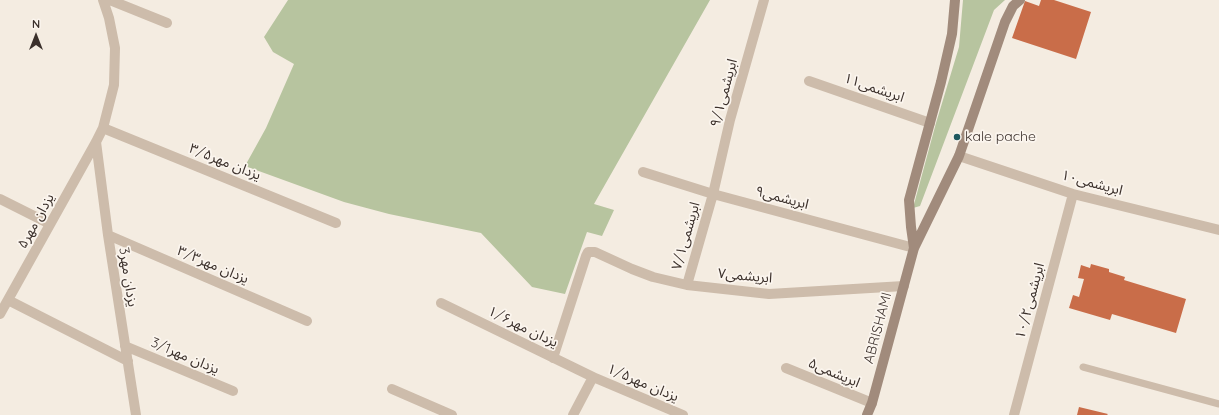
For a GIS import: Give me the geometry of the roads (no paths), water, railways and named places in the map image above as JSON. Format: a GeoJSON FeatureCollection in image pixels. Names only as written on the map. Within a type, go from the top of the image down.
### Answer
{"type":"FeatureCollection","features":[{"type":"Feature","properties":{"kind":"main road"},"geometry":{"type":"LineString","coordinates":[[914,248],[909,200],[941,82],[952,34],[955,0]]}},
{"type":"Feature","properties":{"kind":"main road"},"geometry":{"type":"LineString","coordinates":[[914,248],[959,156],[1005,22],[1013,6],[1020,0]]}},
{"type":"Feature","properties":{"kind":"main road","name":"ABRISHAMI"},"geometry":{"type":"LineString","coordinates":[[867,415],[872,403],[914,248]]}},
{"type":"Feature","properties":{"kind":"street","name":"یزدان مهر۵"},"geometry":{"type":"LineString","coordinates":[[0,314],[103,128],[114,85],[115,48],[109,18],[103,0]]}},
{"type":"Feature","properties":{"kind":"street"},"geometry":{"type":"LineString","coordinates":[[110,0],[166,23]]}},
{"type":"Feature","properties":{"kind":"street","name":"۹/۱ابریشمی"},"geometry":{"type":"LineString","coordinates":[[713,194],[730,120],[764,0]]}},
{"type":"Feature","properties":{"kind":"street","name":"ابریشمی۱۱"},"geometry":{"type":"LineString","coordinates":[[809,81],[930,123]]}},
{"type":"Feature","properties":{"kind":"street","name":"۳/۵یزدان مهر"},"geometry":{"type":"LineString","coordinates":[[103,128],[336,223]]}},
{"type":"Feature","properties":{"kind":"street","name":"3یزدان مهر"},"geometry":{"type":"LineString","coordinates":[[96,142],[108,235],[136,415]]}},
{"type":"Feature","properties":{"kind":"street","name":"ابریشمی۱۰"},"geometry":{"type":"LineString","coordinates":[[959,156],[1073,194],[1219,230]]}},
{"type":"Feature","properties":{"kind":"street","name":"ابریشمی۹"},"geometry":{"type":"LineString","coordinates":[[643,172],[713,194],[914,248]]}},
{"type":"Feature","properties":{"kind":"street","name":"ابریشمی۷/۱"},"geometry":{"type":"LineString","coordinates":[[687,285],[713,194]]}},
{"type":"Feature","properties":{"kind":"street","name":"۱۰/۲ابریشمی"},"geometry":{"type":"LineString","coordinates":[[1014,415],[1073,194]]}},
{"type":"Feature","properties":{"kind":"street"},"geometry":{"type":"LineString","coordinates":[[0,199],[50,224]]}},
{"type":"Feature","properties":{"kind":"street","name":"۳/۳یزدان مهر"},"geometry":{"type":"LineString","coordinates":[[108,235],[307,321]]}},
{"type":"Feature","properties":{"kind":"street","name":"ابریشمی۷"},"geometry":{"type":"LineString","coordinates":[[553,358],[588,252],[595,252],[653,277],[687,285],[769,294],[904,286]]}},
{"type":"Feature","properties":{"kind":"street"},"geometry":{"type":"LineString","coordinates":[[8,300],[128,361]]}},
{"type":"Feature","properties":{"kind":"street","name":"۱/۶یزدان مهر"},"geometry":{"type":"LineString","coordinates":[[441,303],[593,377]]}},
{"type":"Feature","properties":{"kind":"street","name":"3/1یزدان مهر"},"geometry":{"type":"LineString","coordinates":[[125,346],[233,391]]}},
{"type":"Feature","properties":{"kind":"street","name":"ابریشمی۵"},"geometry":{"type":"LineString","coordinates":[[786,368],[872,403]]}},
{"type":"Feature","properties":{"kind":"street"},"geometry":{"type":"LineString","coordinates":[[573,415],[593,377]]}},
{"type":"Feature","properties":{"kind":"street","name":"۱/۵یزدان مهر"},"geometry":{"type":"LineString","coordinates":[[593,377],[683,415]]}},
{"type":"Feature","properties":{"kind":"street"},"geometry":{"type":"LineString","coordinates":[[392,388],[452,415]]}},
{"type":"Feature","properties":{"kind":"lane"},"geometry":{"type":"LineString","coordinates":[[1083,367],[1219,404]]}},
{"type":"Feature","properties":{"kind":"place","name":"kale pache"},"geometry":{"type":"Point","coordinates":[957,137]}}]}
